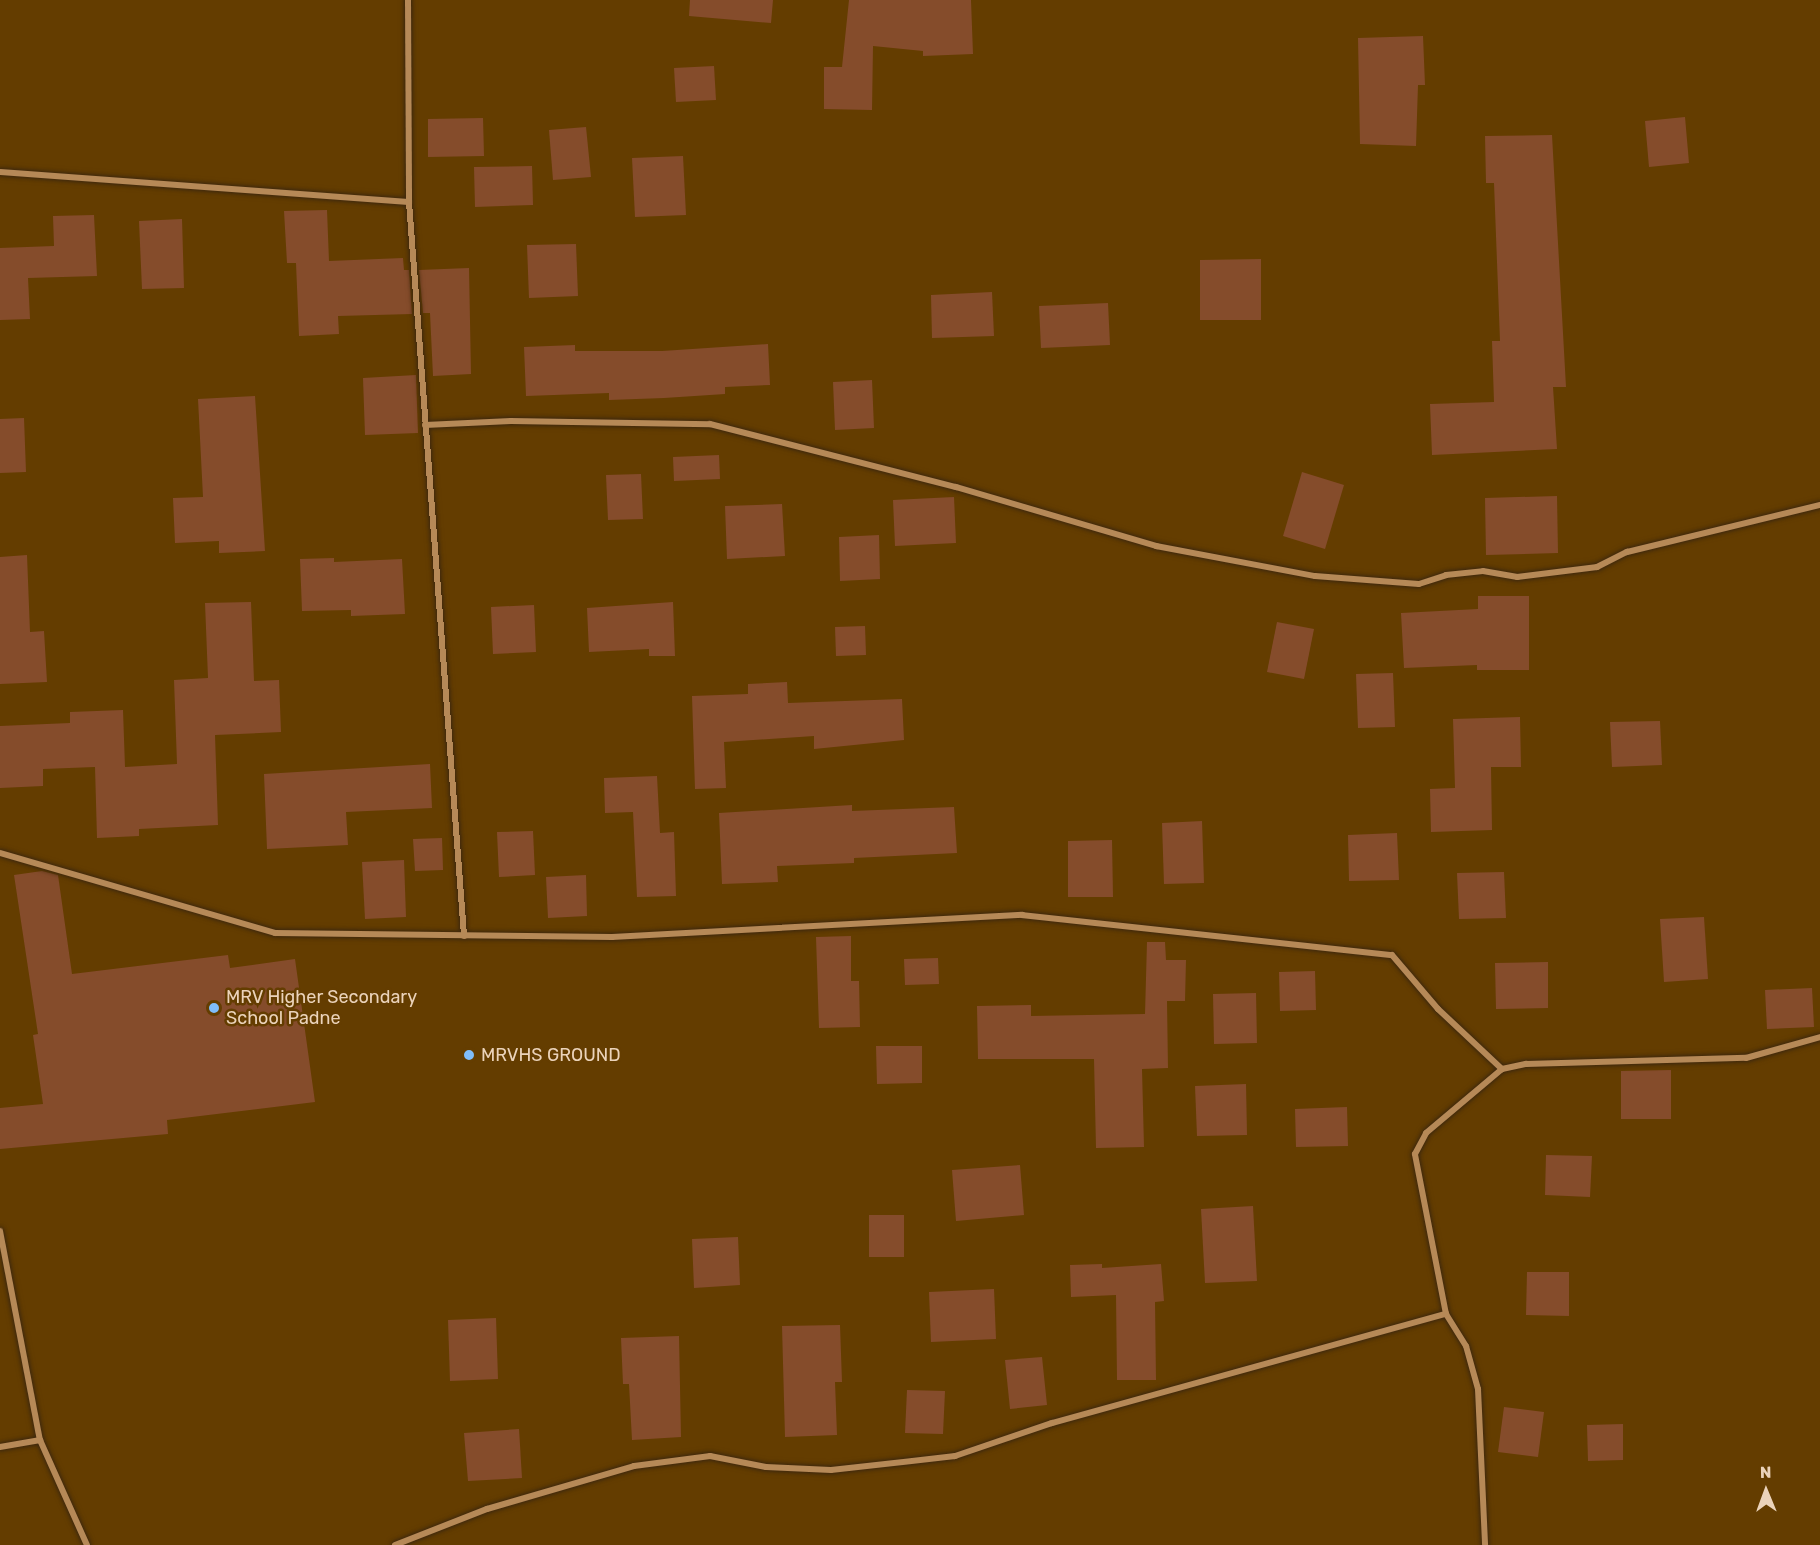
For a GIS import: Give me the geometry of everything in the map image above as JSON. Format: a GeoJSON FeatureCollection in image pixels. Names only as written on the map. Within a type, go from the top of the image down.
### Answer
{"type":"FeatureCollection","features":[{"type":"Feature","properties":{"kind":"street"},"geometry":{"type":"LineString","coordinates":[[408,0],[408,202],[464,936]]}},
{"type":"Feature","properties":{"kind":"street"},"geometry":{"type":"LineString","coordinates":[[0,172],[408,202]]}},
{"type":"Feature","properties":{"kind":"street"},"geometry":{"type":"LineString","coordinates":[[425,425],[511,421],[710,424],[956,487],[1156,546],[1314,576],[1419,584],[1446,575],[1483,571],[1517,577],[1598,567],[1627,552],[1820,505]]}},
{"type":"Feature","properties":{"kind":"street"},"geometry":{"type":"LineString","coordinates":[[0,853],[275,933],[612,937],[1022,915],[1392,955],[1438,1009],[1502,1069]]}},
{"type":"Feature","properties":{"kind":"street"},"geometry":{"type":"LineString","coordinates":[[1485,1545],[1478,1389],[1466,1346],[1446,1314],[1415,1154],[1426,1132],[1502,1069],[1526,1064],[1746,1058],[1820,1037]]}},
{"type":"Feature","properties":{"kind":"street"},"geometry":{"type":"LineString","coordinates":[[0,1231],[40,1440],[87,1545]]}},
{"type":"Feature","properties":{"kind":"street"},"geometry":{"type":"LineString","coordinates":[[394,1545],[487,1509],[634,1466],[710,1456],[766,1467],[831,1470],[955,1456],[1052,1423],[1446,1314]]}},
{"type":"Feature","properties":{"kind":"street"},"geometry":{"type":"LineString","coordinates":[[0,1447],[40,1440]]}},
{"type":"Feature","properties":{"kind":"building"},"geometry":{"type":"Polygon","coordinates":[[[690,0],[773,0],[771,23],[689,16],[690,0]]]}},
{"type":"Feature","properties":{"kind":"building"},"geometry":{"type":"Polygon","coordinates":[[[849,0],[971,0],[973,54],[923,56],[923,51],[873,46],[872,110],[824,109],[824,67],[842,67],[849,0]]]}},
{"type":"Feature","properties":{"kind":"building"},"geometry":{"type":"Polygon","coordinates":[[[1423,36],[1425,85],[1418,85],[1416,146],[1360,144],[1358,38],[1423,36]]]}},
{"type":"Feature","properties":{"kind":"building"},"geometry":{"type":"Polygon","coordinates":[[[714,66],[716,100],[676,102],[674,68],[714,66]]]}},
{"type":"Feature","properties":{"kind":"building"},"geometry":{"type":"Polygon","coordinates":[[[1685,117],[1689,163],[1649,167],[1645,121],[1685,117]]]}},
{"type":"Feature","properties":{"kind":"building"},"geometry":{"type":"Polygon","coordinates":[[[483,118],[484,156],[428,157],[428,119],[483,118]]]}},
{"type":"Feature","properties":{"kind":"building"},"geometry":{"type":"Polygon","coordinates":[[[586,127],[591,177],[553,180],[549,130],[586,127]]]}},
{"type":"Feature","properties":{"kind":"building"},"geometry":{"type":"Polygon","coordinates":[[[1552,135],[1566,387],[1553,387],[1557,449],[1432,455],[1430,404],[1494,402],[1492,341],[1500,341],[1494,183],[1486,183],[1485,136],[1552,135]]]}},
{"type":"Feature","properties":{"kind":"building"},"geometry":{"type":"Polygon","coordinates":[[[683,156],[686,215],[635,217],[632,158],[683,156]]]}},
{"type":"Feature","properties":{"kind":"building"},"geometry":{"type":"Polygon","coordinates":[[[532,166],[533,205],[475,207],[474,167],[532,166]]]}},
{"type":"Feature","properties":{"kind":"building"},"geometry":{"type":"Polygon","coordinates":[[[327,210],[329,261],[403,258],[404,270],[409,270],[412,314],[338,316],[339,334],[299,336],[296,263],[287,263],[284,211],[327,210]]]}},
{"type":"Feature","properties":{"kind":"building"},"geometry":{"type":"Polygon","coordinates":[[[94,215],[97,276],[28,278],[30,319],[0,320],[0,248],[54,246],[53,216],[94,215]]]}},
{"type":"Feature","properties":{"kind":"building"},"geometry":{"type":"Polygon","coordinates":[[[182,219],[184,288],[142,289],[139,221],[182,219]]]}},
{"type":"Feature","properties":{"kind":"building"},"geometry":{"type":"Polygon","coordinates":[[[576,244],[578,296],[529,298],[527,245],[576,244]]]}},
{"type":"Feature","properties":{"kind":"building"},"geometry":{"type":"Polygon","coordinates":[[[1261,259],[1261,320],[1200,320],[1200,260],[1261,259]]]}},
{"type":"Feature","properties":{"kind":"building"},"geometry":{"type":"Polygon","coordinates":[[[469,268],[471,374],[433,376],[430,313],[423,313],[419,270],[469,268]]]}},
{"type":"Feature","properties":{"kind":"building"},"geometry":{"type":"Polygon","coordinates":[[[992,292],[994,336],[932,338],[931,295],[992,292]]]}},
{"type":"Feature","properties":{"kind":"building"},"geometry":{"type":"Polygon","coordinates":[[[1108,303],[1110,345],[1041,348],[1039,306],[1108,303]]]}},
{"type":"Feature","properties":{"kind":"building"},"geometry":{"type":"Polygon","coordinates":[[[768,344],[770,385],[725,387],[725,394],[664,398],[609,400],[609,393],[526,396],[524,347],[575,345],[575,351],[662,351],[768,344]]]}},
{"type":"Feature","properties":{"kind":"building"},"geometry":{"type":"Polygon","coordinates":[[[416,375],[418,433],[365,435],[363,378],[416,375]]]}},
{"type":"Feature","properties":{"kind":"building"},"geometry":{"type":"Polygon","coordinates":[[[872,380],[874,428],[835,430],[833,382],[872,380]]]}},
{"type":"Feature","properties":{"kind":"building"},"geometry":{"type":"Polygon","coordinates":[[[255,396],[265,551],[219,553],[219,541],[175,543],[173,498],[203,497],[198,399],[255,396]]]}},
{"type":"Feature","properties":{"kind":"building"},"geometry":{"type":"Polygon","coordinates":[[[24,418],[26,472],[0,473],[0,419],[24,418]]]}},
{"type":"Feature","properties":{"kind":"building"},"geometry":{"type":"Polygon","coordinates":[[[719,455],[720,479],[674,481],[673,457],[719,455]]]}},
{"type":"Feature","properties":{"kind":"building"},"geometry":{"type":"Polygon","coordinates":[[[1302,472],[1344,485],[1325,549],[1283,536],[1302,472]]]}},
{"type":"Feature","properties":{"kind":"building"},"geometry":{"type":"Polygon","coordinates":[[[641,474],[643,519],[608,520],[606,475],[641,474]]]}},
{"type":"Feature","properties":{"kind":"building"},"geometry":{"type":"Polygon","coordinates":[[[1557,496],[1558,553],[1486,555],[1485,498],[1557,496]]]}},
{"type":"Feature","properties":{"kind":"building"},"geometry":{"type":"Polygon","coordinates":[[[954,497],[956,543],[895,546],[893,500],[954,497]]]}},
{"type":"Feature","properties":{"kind":"building"},"geometry":{"type":"Polygon","coordinates":[[[782,504],[785,556],[727,559],[725,506],[782,504]]]}},
{"type":"Feature","properties":{"kind":"building"},"geometry":{"type":"Polygon","coordinates":[[[879,535],[880,579],[840,581],[839,537],[879,535]]]}},
{"type":"Feature","properties":{"kind":"building"},"geometry":{"type":"Polygon","coordinates":[[[27,555],[30,632],[44,631],[47,682],[0,684],[0,557],[27,555]]]}},
{"type":"Feature","properties":{"kind":"building"},"geometry":{"type":"Polygon","coordinates":[[[334,558],[334,562],[402,559],[405,614],[351,616],[351,610],[302,611],[300,559],[334,558]]]}},
{"type":"Feature","properties":{"kind":"building"},"geometry":{"type":"Polygon","coordinates":[[[1478,596],[1529,596],[1529,670],[1477,670],[1477,665],[1404,668],[1401,613],[1478,609],[1478,596]]]}},
{"type":"Feature","properties":{"kind":"building"},"geometry":{"type":"Polygon","coordinates":[[[251,602],[254,681],[279,680],[281,732],[215,735],[218,825],[139,829],[139,836],[97,838],[95,767],[43,769],[43,786],[0,788],[0,726],[70,723],[70,712],[123,710],[125,767],[177,764],[174,680],[208,678],[205,603],[251,602]]]}},
{"type":"Feature","properties":{"kind":"building"},"geometry":{"type":"Polygon","coordinates":[[[673,602],[675,656],[649,656],[649,649],[589,652],[587,608],[673,602]]]}},
{"type":"Feature","properties":{"kind":"building"},"geometry":{"type":"Polygon","coordinates":[[[534,605],[536,652],[493,654],[491,607],[534,605]]]}},
{"type":"Feature","properties":{"kind":"building"},"geometry":{"type":"Polygon","coordinates":[[[1277,622],[1314,629],[1304,679],[1267,672],[1277,622]]]}},
{"type":"Feature","properties":{"kind":"building"},"geometry":{"type":"Polygon","coordinates":[[[865,626],[866,655],[836,656],[835,627],[865,626]]]}},
{"type":"Feature","properties":{"kind":"building"},"geometry":{"type":"Polygon","coordinates":[[[1393,673],[1395,727],[1358,728],[1356,674],[1393,673]]]}},
{"type":"Feature","properties":{"kind":"building"},"geometry":{"type":"Polygon","coordinates":[[[787,682],[788,703],[902,699],[904,740],[814,749],[814,736],[724,742],[726,788],[695,789],[692,696],[748,694],[748,684],[787,682]]]}},
{"type":"Feature","properties":{"kind":"building"},"geometry":{"type":"Polygon","coordinates":[[[1520,717],[1521,767],[1491,767],[1492,830],[1431,832],[1430,789],[1455,788],[1453,719],[1520,717]]]}},
{"type":"Feature","properties":{"kind":"building"},"geometry":{"type":"Polygon","coordinates":[[[1660,721],[1662,765],[1612,767],[1610,722],[1660,721]]]}},
{"type":"Feature","properties":{"kind":"building"},"geometry":{"type":"Polygon","coordinates":[[[430,764],[432,808],[346,812],[348,845],[267,849],[264,774],[430,764]]]}},
{"type":"Feature","properties":{"kind":"building"},"geometry":{"type":"Polygon","coordinates":[[[657,776],[660,833],[674,832],[676,896],[637,897],[633,812],[605,813],[604,778],[657,776]]]}},
{"type":"Feature","properties":{"kind":"building"},"geometry":{"type":"Polygon","coordinates":[[[852,805],[852,811],[954,807],[957,853],[854,858],[854,863],[777,866],[778,882],[722,884],[719,813],[852,805]]]}},
{"type":"Feature","properties":{"kind":"building"},"geometry":{"type":"Polygon","coordinates":[[[1202,821],[1204,883],[1164,884],[1162,823],[1202,821]]]}},
{"type":"Feature","properties":{"kind":"building"},"geometry":{"type":"Polygon","coordinates":[[[533,831],[535,875],[499,877],[497,832],[533,831]]]}},
{"type":"Feature","properties":{"kind":"building"},"geometry":{"type":"Polygon","coordinates":[[[1397,833],[1399,880],[1349,881],[1348,835],[1397,833]]]}},
{"type":"Feature","properties":{"kind":"building"},"geometry":{"type":"Polygon","coordinates":[[[442,838],[443,870],[415,871],[413,839],[442,838]]]}},
{"type":"Feature","properties":{"kind":"building"},"geometry":{"type":"Polygon","coordinates":[[[1112,840],[1113,897],[1068,897],[1068,841],[1112,840]]]}},
{"type":"Feature","properties":{"kind":"building"},"geometry":{"type":"Polygon","coordinates":[[[404,860],[406,917],[365,919],[362,862],[404,860]]]}},
{"type":"Feature","properties":{"kind":"building"},"geometry":{"type":"Polygon","coordinates":[[[42,871],[58,875],[72,974],[228,955],[230,968],[295,959],[315,1102],[167,1120],[168,1134],[0,1149],[0,1108],[43,1104],[33,1035],[38,1034],[14,875],[42,871]]]}},
{"type":"Feature","properties":{"kind":"building"},"geometry":{"type":"Polygon","coordinates":[[[1504,872],[1506,918],[1459,919],[1457,873],[1504,872]]]}},
{"type":"Feature","properties":{"kind":"building"},"geometry":{"type":"Polygon","coordinates":[[[586,875],[587,916],[548,918],[546,877],[586,875]]]}},
{"type":"Feature","properties":{"kind":"building"},"geometry":{"type":"Polygon","coordinates":[[[1704,917],[1708,979],[1664,982],[1660,919],[1704,917]]]}},
{"type":"Feature","properties":{"kind":"building"},"geometry":{"type":"Polygon","coordinates":[[[851,936],[851,981],[859,981],[860,1027],[819,1028],[816,937],[851,936]]]}},
{"type":"Feature","properties":{"kind":"building"},"geometry":{"type":"Polygon","coordinates":[[[1147,942],[1165,942],[1166,960],[1186,960],[1185,1001],[1167,1001],[1168,1068],[1142,1069],[1144,1147],[1096,1148],[1094,1059],[978,1059],[977,1006],[1031,1005],[1031,1016],[1145,1014],[1147,942]]]}},
{"type":"Feature","properties":{"kind":"building"},"geometry":{"type":"Polygon","coordinates":[[[938,958],[939,984],[905,985],[904,959],[938,958]]]}},
{"type":"Feature","properties":{"kind":"building"},"geometry":{"type":"Polygon","coordinates":[[[1548,962],[1548,1008],[1496,1009],[1495,963],[1548,962]]]}},
{"type":"Feature","properties":{"kind":"building"},"geometry":{"type":"Polygon","coordinates":[[[1315,971],[1316,1010],[1280,1011],[1279,972],[1315,971]]]}},
{"type":"Feature","properties":{"kind":"building"},"geometry":{"type":"Polygon","coordinates":[[[1812,988],[1814,1027],[1767,1029],[1765,990],[1812,988]]]}},
{"type":"Feature","properties":{"kind":"building"},"geometry":{"type":"Polygon","coordinates":[[[1256,993],[1257,1043],[1214,1044],[1213,994],[1256,993]]]}},
{"type":"Feature","properties":{"kind":"building"},"geometry":{"type":"Polygon","coordinates":[[[876,1046],[922,1046],[922,1083],[877,1084],[876,1046]]]}},
{"type":"Feature","properties":{"kind":"building"},"geometry":{"type":"Polygon","coordinates":[[[1671,1070],[1671,1119],[1621,1119],[1621,1071],[1671,1070]]]}},
{"type":"Feature","properties":{"kind":"building"},"geometry":{"type":"Polygon","coordinates":[[[1246,1084],[1247,1135],[1197,1136],[1195,1086],[1246,1084]]]}},
{"type":"Feature","properties":{"kind":"building"},"geometry":{"type":"Polygon","coordinates":[[[1347,1107],[1348,1146],[1296,1147],[1295,1109],[1347,1107]]]}},
{"type":"Feature","properties":{"kind":"building"},"geometry":{"type":"Polygon","coordinates":[[[1546,1155],[1592,1156],[1590,1197],[1545,1195],[1546,1155]]]}},
{"type":"Feature","properties":{"kind":"building"},"geometry":{"type":"Polygon","coordinates":[[[1020,1165],[1024,1215],[956,1221],[952,1170],[1020,1165]]]}},
{"type":"Feature","properties":{"kind":"building"},"geometry":{"type":"Polygon","coordinates":[[[1253,1206],[1257,1281],[1205,1283],[1201,1209],[1253,1206]]]}},
{"type":"Feature","properties":{"kind":"building"},"geometry":{"type":"Polygon","coordinates":[[[869,1215],[904,1215],[904,1257],[869,1257],[869,1215]]]}},
{"type":"Feature","properties":{"kind":"building"},"geometry":{"type":"Polygon","coordinates":[[[738,1237],[740,1285],[694,1288],[692,1239],[738,1237]]]}},
{"type":"Feature","properties":{"kind":"building"},"geometry":{"type":"Polygon","coordinates":[[[1102,1264],[1102,1268],[1161,1264],[1164,1301],[1155,1302],[1156,1380],[1117,1380],[1116,1295],[1071,1297],[1070,1265],[1102,1264]]]}},
{"type":"Feature","properties":{"kind":"building"},"geometry":{"type":"Polygon","coordinates":[[[1527,1272],[1569,1272],[1569,1316],[1526,1315],[1527,1272]]]}},
{"type":"Feature","properties":{"kind":"building"},"geometry":{"type":"Polygon","coordinates":[[[994,1289],[996,1339],[931,1342],[929,1292],[994,1289]]]}},
{"type":"Feature","properties":{"kind":"building"},"geometry":{"type":"Polygon","coordinates":[[[496,1318],[498,1379],[450,1381],[448,1320],[496,1318]]]}},
{"type":"Feature","properties":{"kind":"building"},"geometry":{"type":"Polygon","coordinates":[[[840,1325],[842,1382],[835,1382],[837,1435],[785,1437],[782,1326],[840,1325]]]}},
{"type":"Feature","properties":{"kind":"building"},"geometry":{"type":"Polygon","coordinates":[[[679,1336],[681,1437],[632,1440],[629,1384],[623,1384],[621,1338],[679,1336]]]}},
{"type":"Feature","properties":{"kind":"building"},"geometry":{"type":"Polygon","coordinates":[[[1042,1357],[1047,1405],[1010,1409],[1005,1360],[1042,1357]]]}},
{"type":"Feature","properties":{"kind":"building"},"geometry":{"type":"Polygon","coordinates":[[[907,1390],[945,1391],[943,1434],[905,1433],[907,1390]]]}},
{"type":"Feature","properties":{"kind":"building"},"geometry":{"type":"Polygon","coordinates":[[[1504,1407],[1544,1412],[1538,1457],[1498,1452],[1504,1407]]]}},
{"type":"Feature","properties":{"kind":"building"},"geometry":{"type":"Polygon","coordinates":[[[1623,1424],[1623,1460],[1588,1461],[1587,1425],[1623,1424]]]}},
{"type":"Feature","properties":{"kind":"building"},"geometry":{"type":"Polygon","coordinates":[[[519,1429],[522,1478],[468,1481],[464,1433],[519,1429]]]}},
{"type":"Feature","properties":{"kind":"place","name":"MRV Higher Secondary School Padne"},"geometry":{"type":"Point","coordinates":[214,1008]}},
{"type":"Feature","properties":{"kind":"place","name":"MRVHS GROUND"},"geometry":{"type":"Point","coordinates":[469,1055]}}]}
